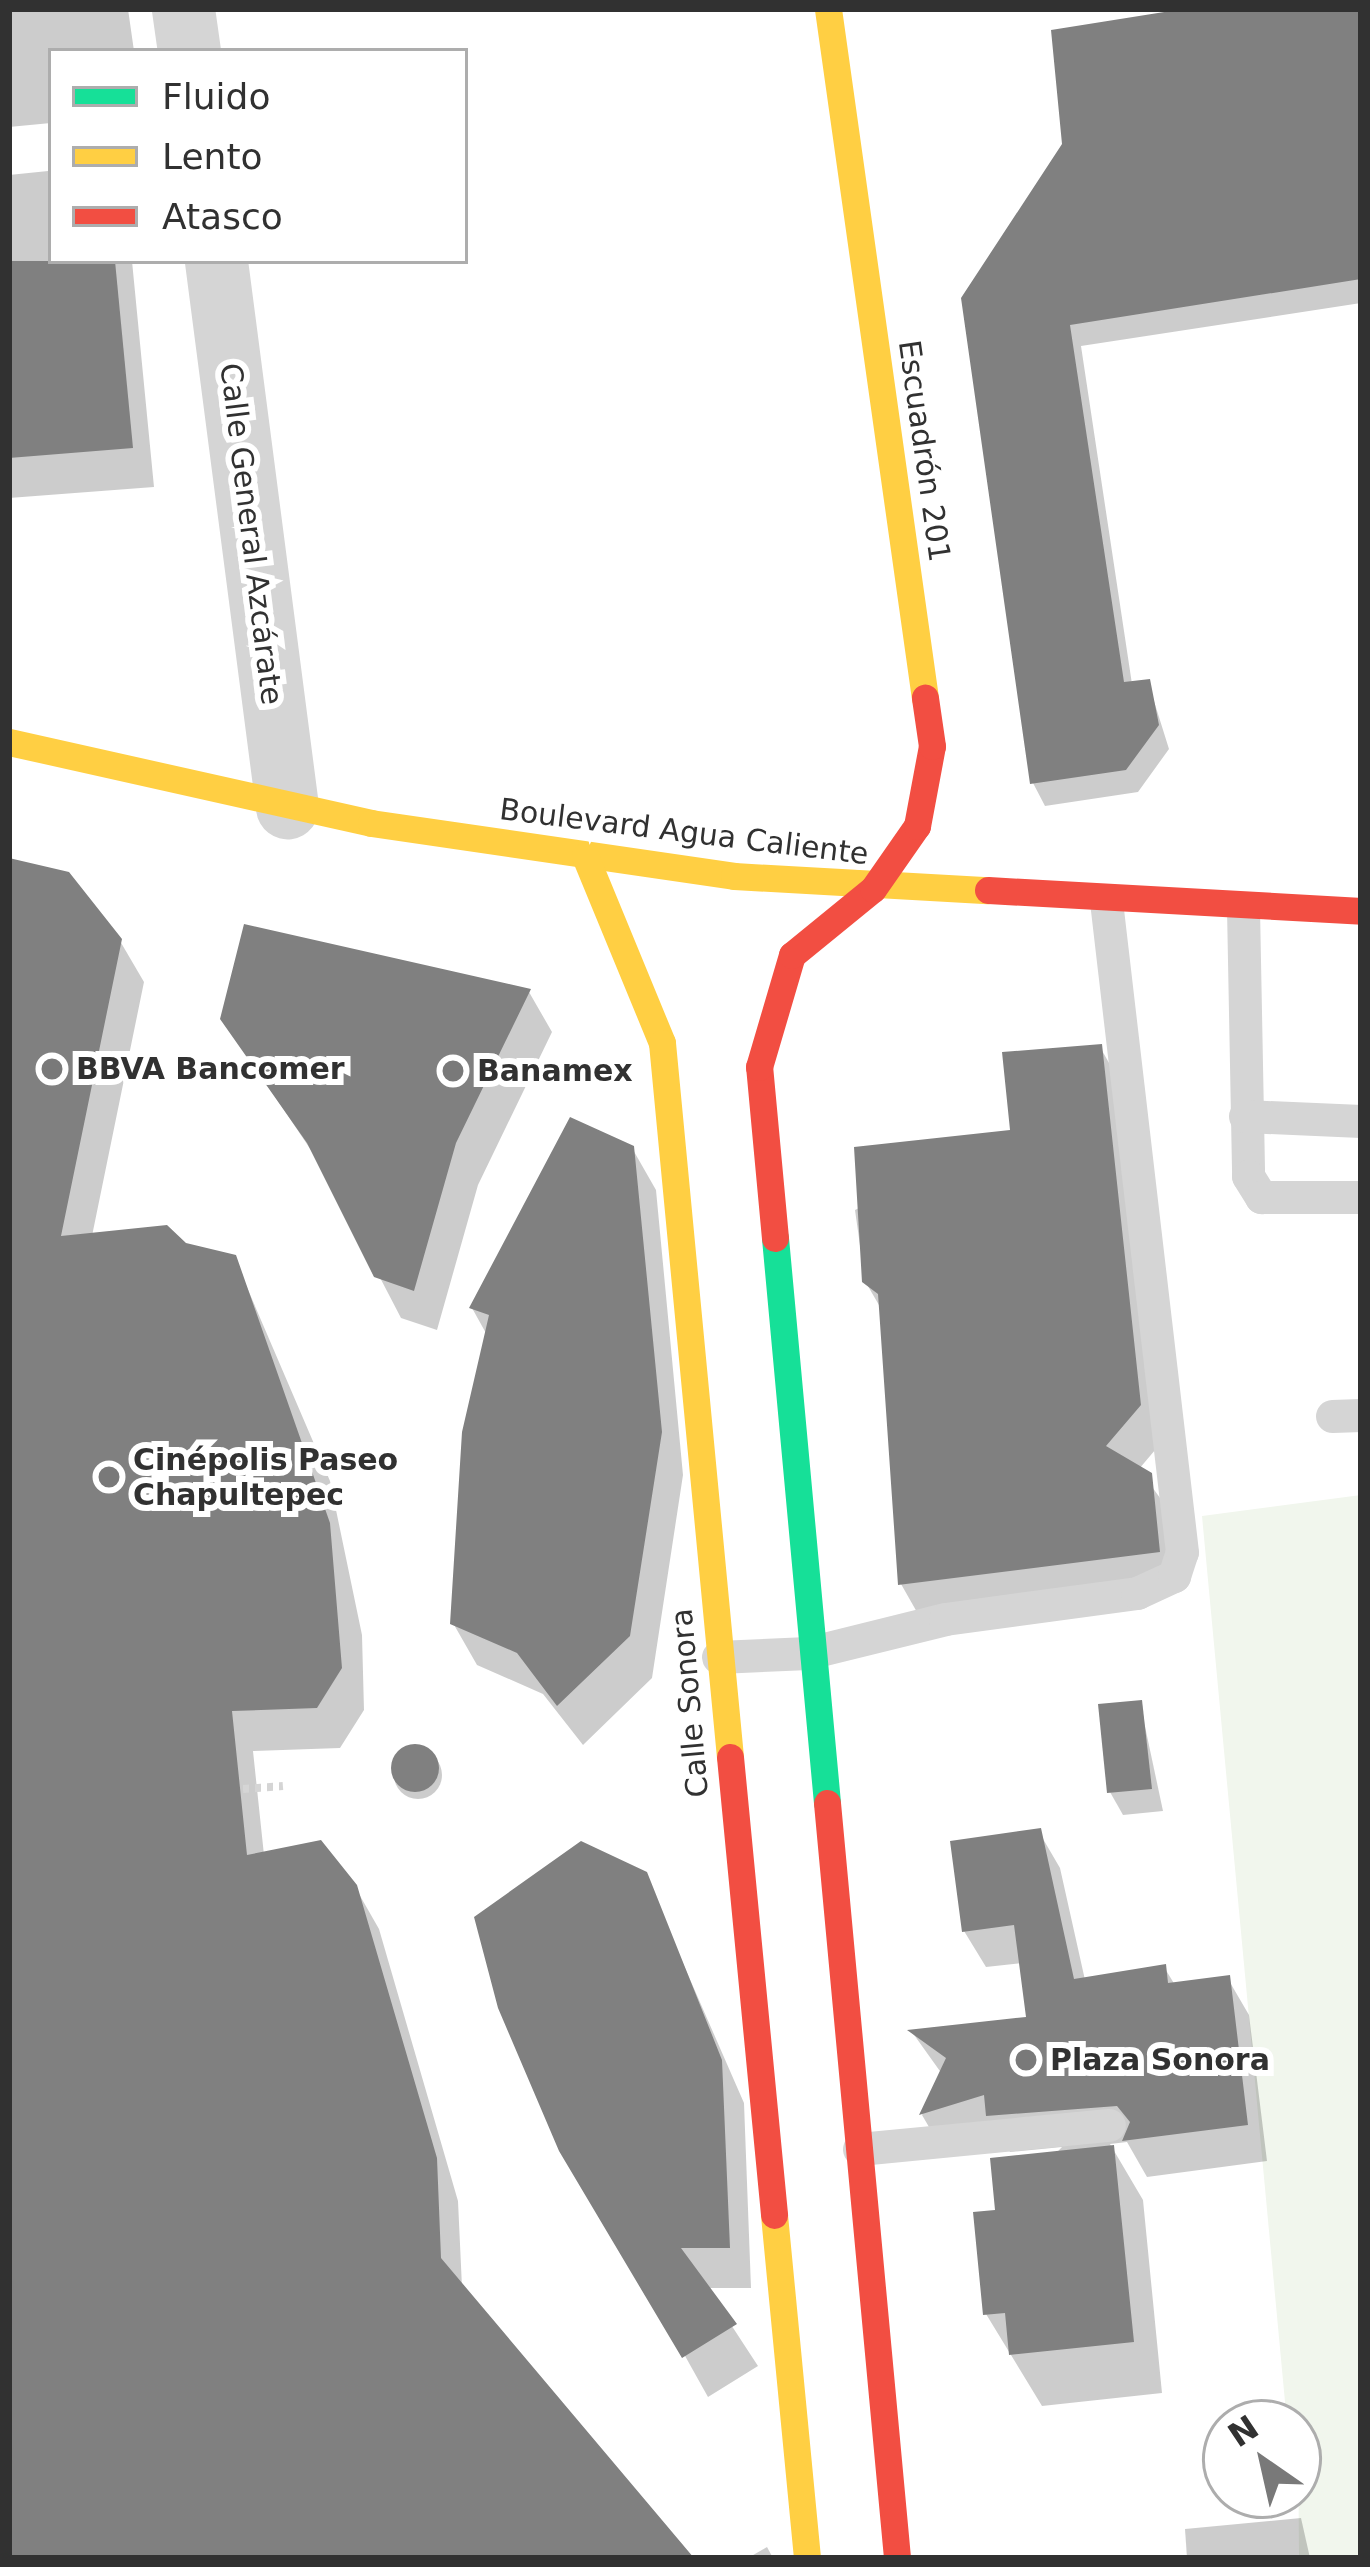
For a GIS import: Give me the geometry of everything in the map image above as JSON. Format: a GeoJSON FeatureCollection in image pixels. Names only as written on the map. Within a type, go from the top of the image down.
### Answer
{"type":"FeatureCollection","features":[{"type":"Feature","properties":{"kind":"street"},"geometry":{"type":"LineString","coordinates":[[183,9],[189,48]]}},
{"type":"Feature","properties":{"kind":"street","name":"Escuadrón 201"},"geometry":{"type":"LineString","coordinates":[[828,9],[932,746],[917,826],[873,889]]}},
{"type":"Feature","properties":{"kind":"street","name":"Calle General Azcárate"},"geometry":{"type":"LineString","coordinates":[[216,264],[287,807]]}},
{"type":"Feature","properties":{"kind":"street","name":"Boulevard Agua Caliente"},"geometry":{"type":"LineString","coordinates":[[9,742],[287,807],[585,856],[873,889],[1361,911]]}},
{"type":"Feature","properties":{"kind":"street","name":"Calle Sonora"},"geometry":{"type":"LineString","coordinates":[[585,856],[662,1043],[807,2558]]}},
{"type":"Feature","properties":{"kind":"street"},"geometry":{"type":"LineString","coordinates":[[873,889],[792,955],[759,1067],[808,1653],[897,2558]]}},
{"type":"Feature","properties":{"kind":"lane"},"geometry":{"type":"LineString","coordinates":[[718,1657],[808,1653],[945,1619],[1137,1593],[1174,1576],[1183,1552],[1106,901]]}},
{"type":"Feature","properties":{"kind":"lane"},"geometry":{"type":"LineString","coordinates":[[1243,908],[1248,1176],[1261,1197],[1361,1197]]}},
{"type":"Feature","properties":{"kind":"lane"},"geometry":{"type":"LineString","coordinates":[[1245,1116],[1361,1121]]}},
{"type":"Feature","properties":{"kind":"lane"},"geometry":{"type":"LineString","coordinates":[[859,2149],[1109,2125]]}},
{"type":"Feature","properties":{"kind":"path"},"geometry":{"type":"LineString","coordinates":[[243,1789],[283,1786]]}},
{"type":"Feature","properties":{"kind":"shaded area"},"geometry":{"type":"Polygon","coordinates":[[[1361,1495],[1361,2558],[1299,2558],[1299,2519],[1322,2519],[1322,2399],[1285,2399],[1202,1516],[1361,1495]]]}},
{"type":"Feature","properties":{"kind":"building"},"geometry":{"type":"Polygon","coordinates":[[[1183,9],[1361,9],[1361,279],[1070,325],[1124,682],[1150,679],[1159,725],[1126,770],[1030,784],[961,298],[1062,144],[1051,30],[1183,9]]]}},
{"type":"Feature","properties":{"kind":"building"},"geometry":{"type":"Polygon","coordinates":[[[9,261],[115,264],[133,448],[9,458],[9,261]]]}},
{"type":"Feature","properties":{"kind":"building"},"geometry":{"type":"Polygon","coordinates":[[[9,858],[69,872],[122,939],[61,1236],[167,1225],[186,1243],[236,1255],[330,1523],[342,1668],[317,1708],[232,1711],[247,1855],[321,1840],[357,1885],[437,2158],[441,2258],[694,2558],[9,2558],[9,858]]]}},
{"type":"Feature","properties":{"kind":"building"},"geometry":{"type":"Polygon","coordinates":[[[244,924],[531,989],[456,1143],[414,1291],[374,1277],[307,1143],[220,1019],[244,924]]]}},
{"type":"Feature","properties":{"kind":"building"},"geometry":{"type":"Polygon","coordinates":[[[1102,1044],[1141,1405],[1106,1446],[1152,1473],[1160,1552],[898,1585],[878,1294],[862,1282],[854,1147],[1010,1130],[1002,1052],[1102,1044]]]}},
{"type":"Feature","properties":{"kind":"building"},"geometry":{"type":"Polygon","coordinates":[[[570,1117],[634,1146],[662,1432],[630,1636],[557,1706],[517,1653],[450,1624],[462,1432],[489,1315],[469,1308],[570,1117]]]}},
{"type":"Feature","properties":{"kind":"building"},"geometry":{"type":"Polygon","coordinates":[[[1142,1700],[1152,1789],[1107,1793],[1098,1704],[1142,1700]]]}},
{"type":"Feature","properties":{"kind":"building"},"geometry":{"type":"Polygon","coordinates":[[[415,1744],[432,1751],[439,1768],[432,1785],[415,1792],[398,1785],[391,1768],[398,1751],[415,1744]]]}},
{"type":"Feature","properties":{"kind":"building"},"geometry":{"type":"Polygon","coordinates":[[[1041,1828],[1074,1979],[1166,1964],[1168,1983],[1230,1975],[1248,2125],[1122,2141],[1130,2122],[1117,2106],[986,2116],[984,2095],[919,2115],[946,2058],[907,2030],[1026,2017],[1014,1925],[962,1932],[950,1841],[1041,1828]]]}},
{"type":"Feature","properties":{"kind":"building"},"geometry":{"type":"Polygon","coordinates":[[[581,1841],[647,1872],[722,2060],[730,2248],[681,2248],[737,2324],[682,2358],[559,2151],[498,2008],[474,1917],[581,1841]]]}},
{"type":"Feature","properties":{"kind":"building"},"geometry":{"type":"Polygon","coordinates":[[[1114,2145],[1134,2342],[1009,2355],[1005,2313],[983,2315],[973,2212],[995,2210],[990,2158],[1114,2145]]]}},
{"type":"Feature","properties":{"kind":"traffic: fast"},"geometry":{"type":"LineString","coordinates":[[775,1238],[827,1803]]}},
{"type":"Feature","properties":{"kind":"traffic: slow"},"geometry":{"type":"LineString","coordinates":[[828,9],[925,698]]}},
{"type":"Feature","properties":{"kind":"traffic: slow"},"geometry":{"type":"LineString","coordinates":[[9,742],[371,823],[734,876],[988,890]]}},
{"type":"Feature","properties":{"kind":"traffic: slow"},"geometry":{"type":"LineString","coordinates":[[585,856],[662,1043],[730,1757]]}},
{"type":"Feature","properties":{"kind":"traffic: slow"},"geometry":{"type":"LineString","coordinates":[[774,2215],[807,2558]]}},
{"type":"Feature","properties":{"kind":"traffic: jam"},"geometry":{"type":"LineString","coordinates":[[775,1238],[759,1067],[792,955],[873,889],[917,826],[932,746],[925,698]]}},
{"type":"Feature","properties":{"kind":"traffic: jam"},"geometry":{"type":"LineString","coordinates":[[988,890],[1361,911]]}},
{"type":"Feature","properties":{"kind":"traffic: jam"},"geometry":{"type":"LineString","coordinates":[[730,1757],[774,2215]]}},
{"type":"Feature","properties":{"kind":"traffic: jam"},"geometry":{"type":"LineString","coordinates":[[827,1803],[897,2558]]}},
{"type":"Feature","properties":{"kind":"place","name":"BBVA Bancomer"},"geometry":{"type":"Point","coordinates":[52,1069]}},
{"type":"Feature","properties":{"kind":"place","name":"Banamex"},"geometry":{"type":"Point","coordinates":[453,1071]}},
{"type":"Feature","properties":{"kind":"place","name":"Cinépolis Paseo Chapultepec"},"geometry":{"type":"Point","coordinates":[109,1477]}},
{"type":"Feature","properties":{"kind":"place","name":"Plaza Sonora"},"geometry":{"type":"Point","coordinates":[1026,2060]}}]}
